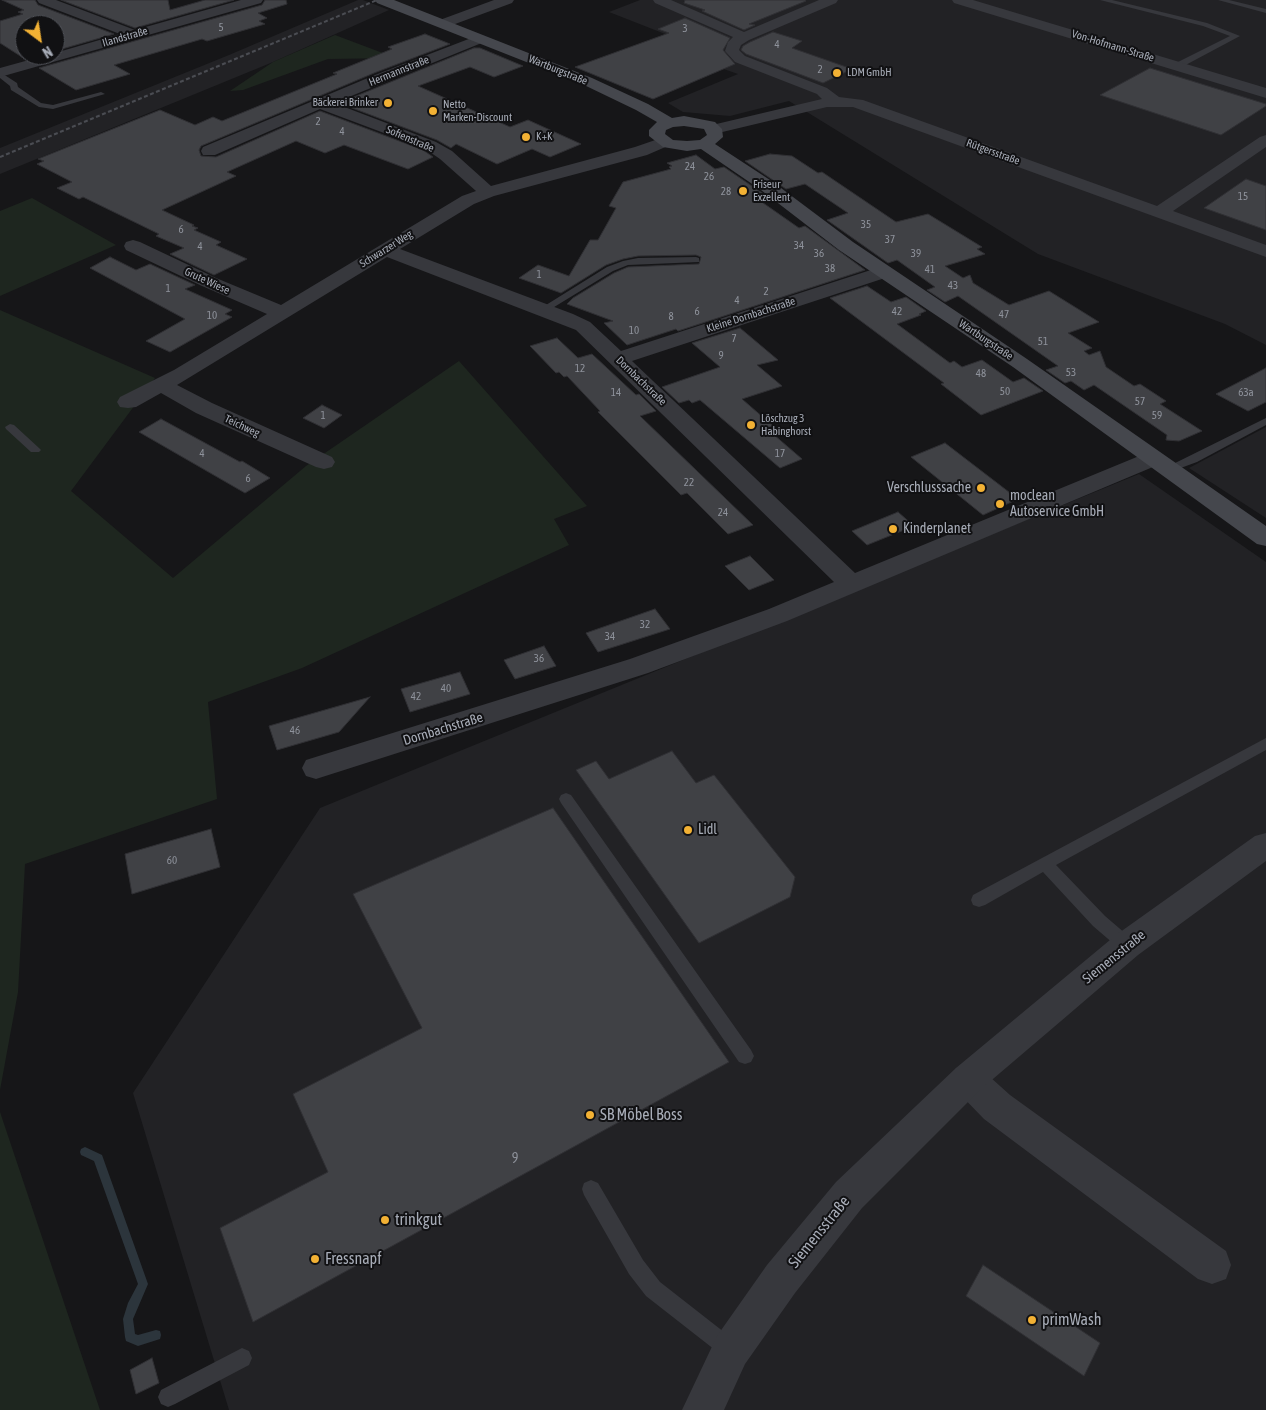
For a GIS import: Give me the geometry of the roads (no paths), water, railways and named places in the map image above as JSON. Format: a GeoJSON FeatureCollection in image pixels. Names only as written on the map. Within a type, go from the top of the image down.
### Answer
{"type":"FeatureCollection","features":[{"type":"Feature","properties":{"kind":"main road","name":"Wartburgstraße"},"geometry":{"type":"LineString","coordinates":[[383,0],[611,92],[669,123],[695,121],[705,124],[709,136],[822,229],[1020,363],[1266,538]]}},
{"type":"Feature","properties":{"kind":"main road"},"geometry":{"type":"LineString","coordinates":[[669,123],[657,130],[658,136],[664,142],[680,146],[709,136]]}},
{"type":"Feature","properties":{"kind":"street"},"geometry":{"type":"LineString","coordinates":[[44,0],[135,35]]}},
{"type":"Feature","properties":{"kind":"street"},"geometry":{"type":"LineString","coordinates":[[442,24],[507,0]]}},
{"type":"Feature","properties":{"kind":"street"},"geometry":{"type":"LineString","coordinates":[[660,0],[744,37]]}},
{"type":"Feature","properties":{"kind":"street"},"geometry":{"type":"LineString","coordinates":[[831,0],[744,37],[735,42],[732,51],[740,59],[822,91],[835,101]]}},
{"type":"Feature","properties":{"kind":"street","name":"Von-Hofmann-Straße"},"geometry":{"type":"LineString","coordinates":[[959,0],[1266,93]]}},
{"type":"Feature","properties":{"kind":"street","name":"Ilandstraße"},"geometry":{"type":"LineString","coordinates":[[3,70],[135,35],[250,1]]}},
{"type":"Feature","properties":{"kind":"street","name":"Hermannstraße"},"geometry":{"type":"LineString","coordinates":[[209,151],[380,78],[479,39]]}},
{"type":"Feature","properties":{"kind":"street","name":"Rütgersstraße"},"geometry":{"type":"LineString","coordinates":[[709,136],[835,101],[857,103],[1266,251]]}},
{"type":"Feature","properties":{"kind":"street","name":"Sofienstraße"},"geometry":{"type":"LineString","coordinates":[[321,104],[430,145],[446,155],[488,192]]}},
{"type":"Feature","properties":{"kind":"street"},"geometry":{"type":"LineString","coordinates":[[1160,212],[1266,140]]}},
{"type":"Feature","properties":{"kind":"street","name":"Schwarzer Weg"},"geometry":{"type":"LineString","coordinates":[[128,402],[162,385],[461,204],[488,192],[641,151],[664,142]]}},
{"type":"Feature","properties":{"kind":"street","name":"Grute Wiese"},"geometry":{"type":"LineString","coordinates":[[133,246],[209,282],[282,313]]}},
{"type":"Feature","properties":{"kind":"street","name":"Dornbachstraße"},"geometry":{"type":"LineString","coordinates":[[385,250],[583,326],[851,584]]}},
{"type":"Feature","properties":{"kind":"street","name":"Kleine Dornbachstraße"},"geometry":{"type":"LineString","coordinates":[[618,359],[884,272]]}},
{"type":"Feature","properties":{"kind":"street","name":"Teichweg"},"geometry":{"type":"LineString","coordinates":[[162,385],[204,408],[324,462]]}},
{"type":"Feature","properties":{"kind":"street","name":"Dornbachstraße"},"geometry":{"type":"LineString","coordinates":[[316,768],[639,666],[778,615],[851,584],[1160,464]]}},
{"type":"Feature","properties":{"kind":"street","name":"Siemensstraße"},"geometry":{"type":"LineString","coordinates":[[702,1410],[731,1350],[781,1279],[849,1195],[968,1078],[1127,945],[1266,845]]}},
{"type":"Feature","properties":{"kind":"street"},"geometry":{"type":"LineString","coordinates":[[968,1078],[998,1108],[1212,1265]]}},
{"type":"Feature","properties":{"kind":"lane"},"geometry":{"type":"LineString","coordinates":[[1103,0],[1205,24],[1236,36],[1177,66]]}},
{"type":"Feature","properties":{"kind":"lane"},"geometry":{"type":"LineString","coordinates":[[1221,0],[1266,11]]}},
{"type":"Feature","properties":{"kind":"lane"},"geometry":{"type":"LineString","coordinates":[[3,70],[14,84],[14,88],[39,105],[60,106],[101,94]]}},
{"type":"Feature","properties":{"kind":"lane"},"geometry":{"type":"LineString","coordinates":[[543,310],[595,278],[626,263],[696,260]]}},
{"type":"Feature","properties":{"kind":"lane"},"geometry":{"type":"LineString","coordinates":[[1160,464],[1193,460],[1266,421]]}},
{"type":"Feature","properties":{"kind":"lane"},"geometry":{"type":"LineString","coordinates":[[10,427],[35,450]]}},
{"type":"Feature","properties":{"kind":"lane"},"geometry":{"type":"LineString","coordinates":[[979,900],[1266,743]]}},
{"type":"Feature","properties":{"kind":"lane"},"geometry":{"type":"LineString","coordinates":[[566,799],[745,1056]]}},
{"type":"Feature","properties":{"kind":"lane"},"geometry":{"type":"LineString","coordinates":[[1045,864],[1100,921],[1127,945]]}},
{"type":"Feature","properties":{"kind":"lane"},"geometry":{"type":"LineString","coordinates":[[591,1189],[636,1267],[653,1289],[731,1350]]}},
{"type":"Feature","properties":{"kind":"lane"},"geometry":{"type":"LineString","coordinates":[[168,1397],[242,1358]]}},
{"type":"Feature","properties":{"kind":"waterway"},"geometry":{"type":"LineString","coordinates":[[85,1152],[98,1158],[143,1284],[128,1319],[130,1337],[138,1341],[156,1335]]}},
{"type":"Feature","properties":{"kind":"railway"},"geometry":{"type":"LineString","coordinates":[[0,157],[377,0]]}},
{"type":"Feature","properties":{"kind":"place","name":"LDM GmbH"},"geometry":{"type":"Point","coordinates":[837,73]}},
{"type":"Feature","properties":{"kind":"place","name":"Bäckerei Brinker"},"geometry":{"type":"Point","coordinates":[388,103]}},
{"type":"Feature","properties":{"kind":"place","name":"Netto Marken-Discount"},"geometry":{"type":"Point","coordinates":[433,111]}},
{"type":"Feature","properties":{"kind":"place","name":"K+K"},"geometry":{"type":"Point","coordinates":[526,137]}},
{"type":"Feature","properties":{"kind":"place","name":"Friseur Exzellent"},"geometry":{"type":"Point","coordinates":[743,191]}},
{"type":"Feature","properties":{"kind":"place","name":"Löschzug 3 Habinghorst"},"geometry":{"type":"Point","coordinates":[751,425]}},
{"type":"Feature","properties":{"kind":"place","name":"Verschlusssache"},"geometry":{"type":"Point","coordinates":[981,488]}},
{"type":"Feature","properties":{"kind":"place","name":"moclean Autoservice GmbH"},"geometry":{"type":"Point","coordinates":[1000,504]}},
{"type":"Feature","properties":{"kind":"place","name":"Kinderplanet"},"geometry":{"type":"Point","coordinates":[893,529]}},
{"type":"Feature","properties":{"kind":"place","name":"Lidl"},"geometry":{"type":"Point","coordinates":[688,830]}},
{"type":"Feature","properties":{"kind":"place","name":"SB Möbel Boss"},"geometry":{"type":"Point","coordinates":[590,1115]}},
{"type":"Feature","properties":{"kind":"place","name":"trinkgut"},"geometry":{"type":"Point","coordinates":[385,1220]}},
{"type":"Feature","properties":{"kind":"place","name":"Fressnapf"},"geometry":{"type":"Point","coordinates":[315,1259]}},
{"type":"Feature","properties":{"kind":"place","name":"primWash"},"geometry":{"type":"Point","coordinates":[1032,1320]}}]}
